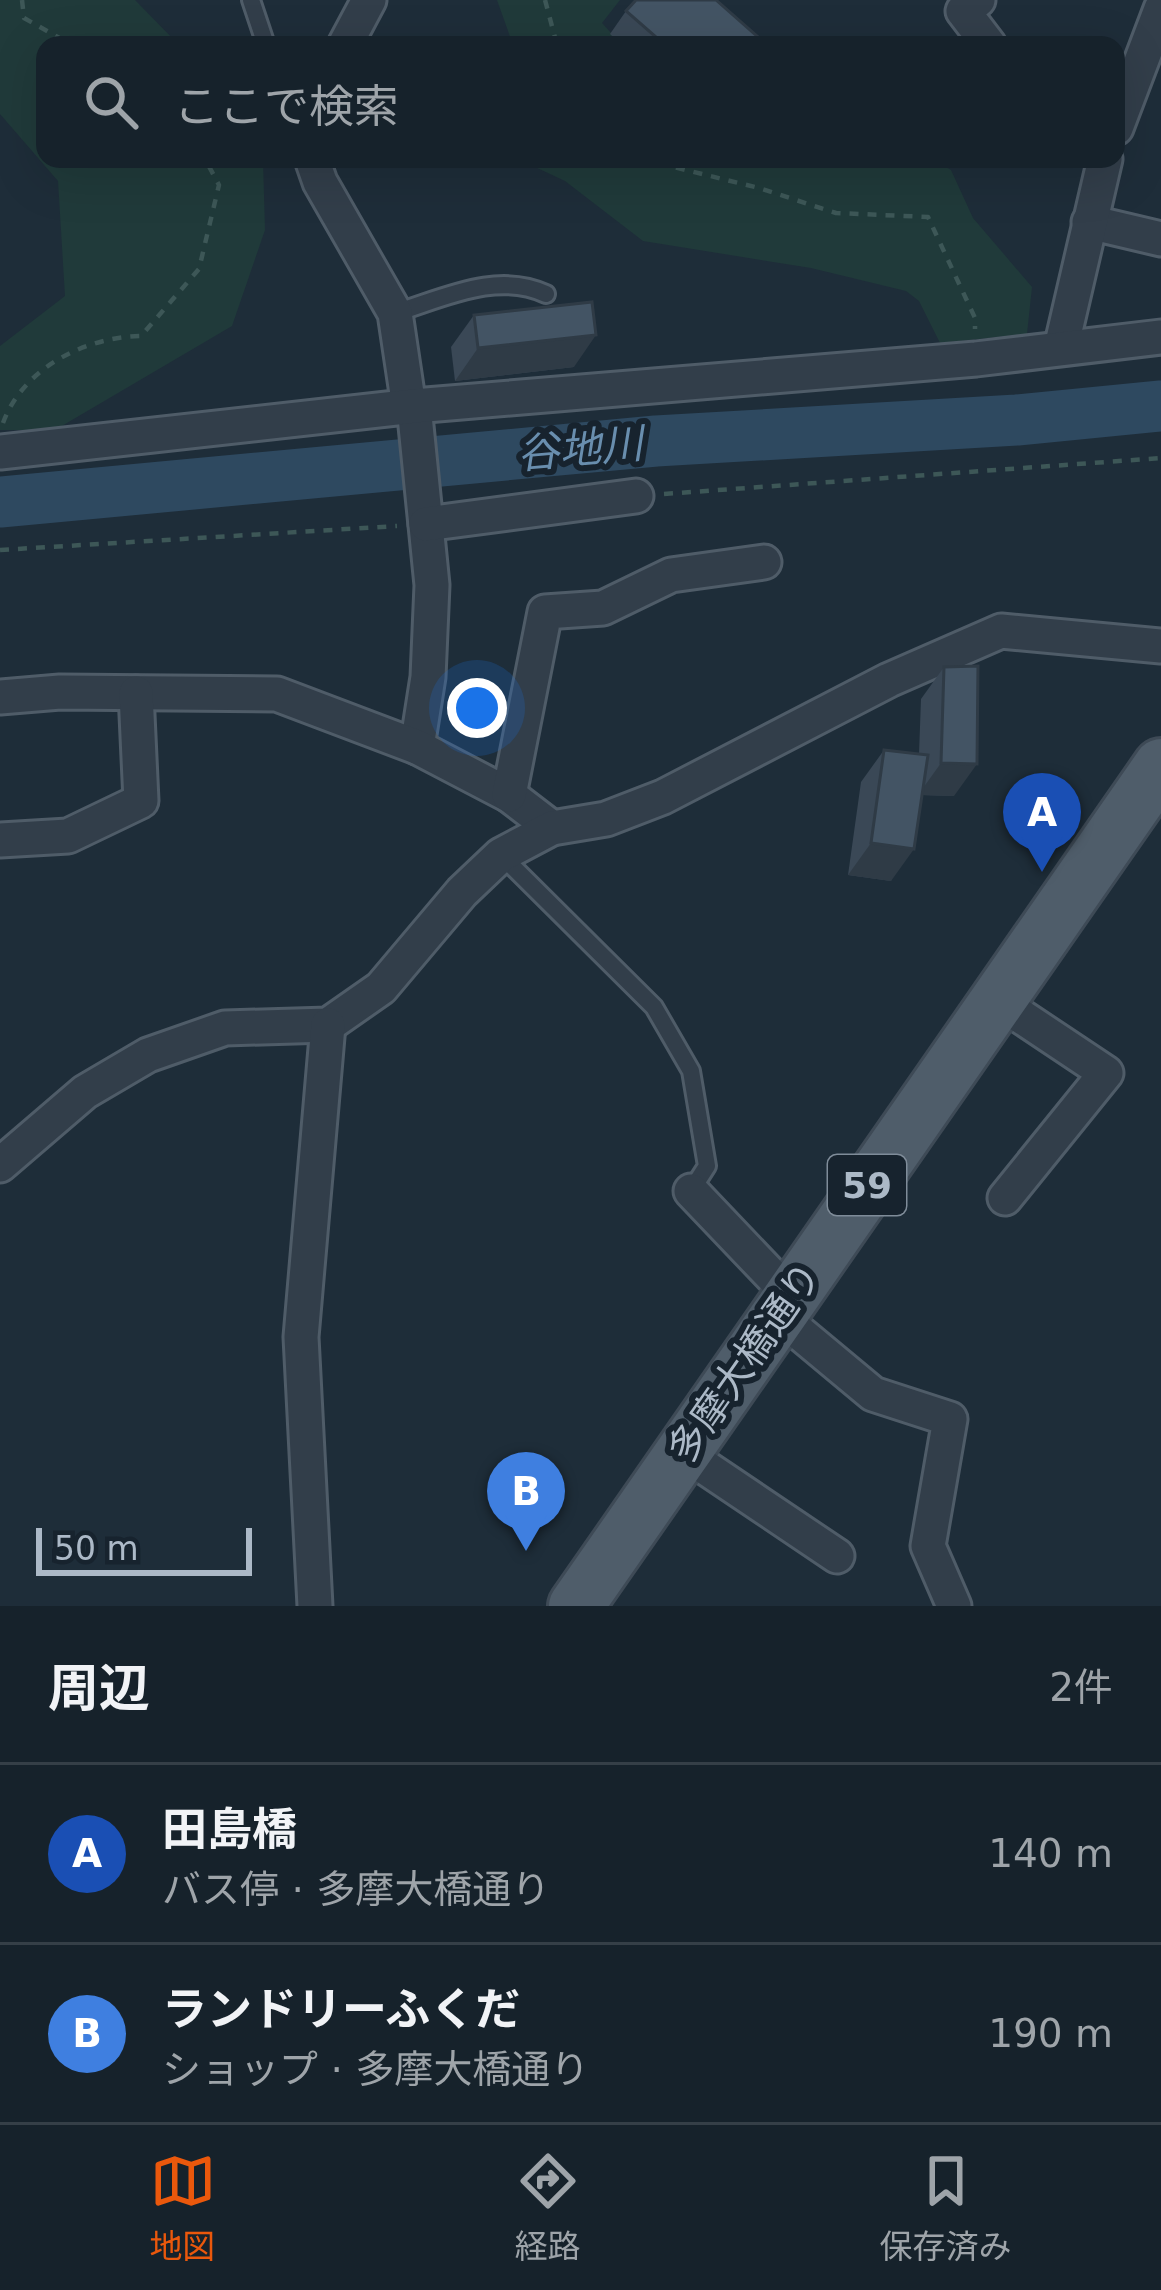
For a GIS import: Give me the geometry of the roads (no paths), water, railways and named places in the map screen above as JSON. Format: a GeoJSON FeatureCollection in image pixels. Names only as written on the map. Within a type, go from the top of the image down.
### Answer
{"type":"FeatureCollection","features":[{"type":"Feature","properties":{"kind":"main road","name":"多摩大橋通り"},"geometry":{"type":"LineString","coordinates":[[576,1606],[995,999],[1155,789]]}},
{"type":"Feature","properties":{"kind":"street"},"geometry":{"type":"LineString","coordinates":[[350,36],[369,0]]}},
{"type":"Feature","properties":{"kind":"street"},"geometry":{"type":"LineString","coordinates":[[978,0],[963,11],[982,36]]}},
{"type":"Feature","properties":{"kind":"street"},"geometry":{"type":"LineString","coordinates":[[1125,115],[1149,80],[1161,9]]}},
{"type":"Feature","properties":{"kind":"street"},"geometry":{"type":"LineString","coordinates":[[315,168],[394,313],[413,410],[431,608],[428,677],[417,747]]}},
{"type":"Feature","properties":{"kind":"street"},"geometry":{"type":"LineString","coordinates":[[1060,348],[1103,168]]}},
{"type":"Feature","properties":{"kind":"street"},"geometry":{"type":"LineString","coordinates":[[1089,222],[1161,239]]}},
{"type":"Feature","properties":{"kind":"street"},"geometry":{"type":"LineString","coordinates":[[0,452],[1161,338]]}},
{"type":"Feature","properties":{"kind":"street"},"geometry":{"type":"LineString","coordinates":[[425,520],[636,496]]}},
{"type":"Feature","properties":{"kind":"street"},"geometry":{"type":"LineString","coordinates":[[509,794],[545,612],[603,608],[671,574],[764,562]]}},
{"type":"Feature","properties":{"kind":"street"},"geometry":{"type":"LineString","coordinates":[[0,1166],[85,1092],[148,1055],[225,1028],[328,1025],[381,988],[462,892],[501,856],[552,827],[606,819],[664,796],[889,680],[1001,631],[1161,646]]}},
{"type":"Feature","properties":{"kind":"street"},"geometry":{"type":"LineString","coordinates":[[0,840],[68,836],[141,801],[136,693]]}},
{"type":"Feature","properties":{"kind":"street"},"geometry":{"type":"LineString","coordinates":[[0,697],[277,694],[417,747],[509,794],[552,827]]}},
{"type":"Feature","properties":{"kind":"street"},"geometry":{"type":"LineString","coordinates":[[995,999],[1106,1073],[1005,1198]]}},
{"type":"Feature","properties":{"kind":"street"},"geometry":{"type":"LineString","coordinates":[[315,1606],[301,1336],[328,1025]]}},
{"type":"Feature","properties":{"kind":"street"},"geometry":{"type":"LineString","coordinates":[[691,1191],[784,1305],[873,1394],[950,1419],[928,1546],[954,1606]]}},
{"type":"Feature","properties":{"kind":"street"},"geometry":{"type":"LineString","coordinates":[[680,1451],[837,1556]]}},
{"type":"Feature","properties":{"kind":"lane"},"geometry":{"type":"LineString","coordinates":[[251,0],[263,36]]}},
{"type":"Feature","properties":{"kind":"lane"},"geometry":{"type":"LineString","coordinates":[[394,313],[495,283],[524,283],[546,294]]}},
{"type":"Feature","properties":{"kind":"lane"},"geometry":{"type":"LineString","coordinates":[[501,856],[654,1007],[682,1055],[691,1071],[707,1166],[691,1191]]}},
{"type":"Feature","properties":{"kind":"waterway","name":"谷地川"},"geometry":{"type":"LineString","coordinates":[[0,502],[656,441],[1017,420],[1161,406]]}},
{"type":"Feature","properties":{"kind":"place","name":"田島橋"},"geometry":{"type":"Point","coordinates":[1042,872]}},
{"type":"Feature","properties":{"kind":"place","name":"ランドリーふくだ"},"geometry":{"type":"Point","coordinates":[526,1551]}}]}
